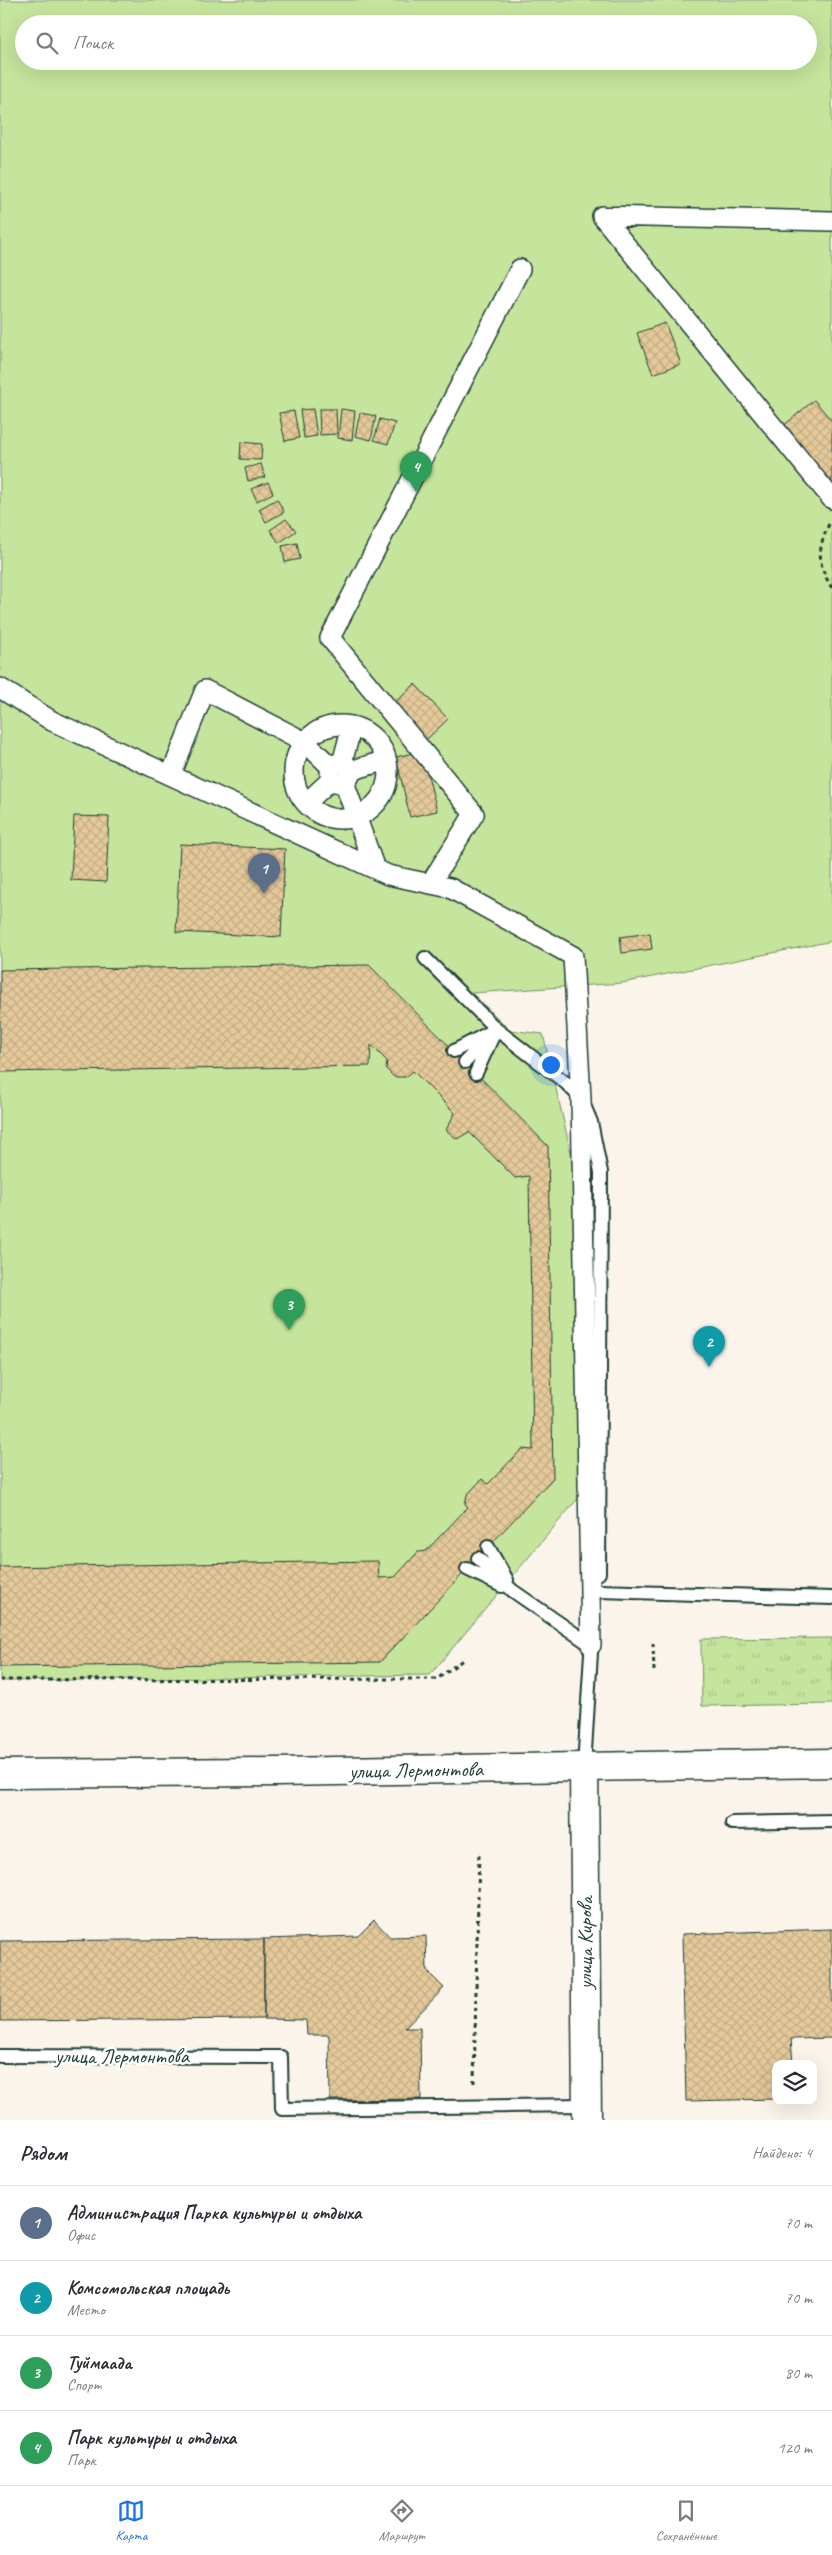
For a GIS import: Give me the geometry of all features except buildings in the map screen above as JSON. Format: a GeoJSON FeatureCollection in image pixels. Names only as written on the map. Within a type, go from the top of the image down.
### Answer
{"type":"FeatureCollection","features":[{"type":"Feature","properties":{"kind":"main road","name":"улица Лермонтова"},"geometry":{"type":"LineString","coordinates":[[0,1774],[276,1772],[832,1763]]}},
{"type":"Feature","properties":{"kind":"main road","name":"улица Кирова"},"geometry":{"type":"LineString","coordinates":[[584,1767],[586,2112]]}},
{"type":"Feature","properties":{"kind":"street"},"geometry":{"type":"LineString","coordinates":[[832,221],[602,216],[832,499]]}},
{"type":"Feature","properties":{"kind":"street"},"geometry":{"type":"LineString","coordinates":[[430,884],[474,814],[330,638],[520,269]]}},
{"type":"Feature","properties":{"kind":"street"},"geometry":{"type":"LineString","coordinates":[[0,688],[52,721],[388,875],[450,888],[573,956],[581,1098],[591,1645]]}},
{"type":"Feature","properties":{"kind":"street"},"geometry":{"type":"LineString","coordinates":[[171,775],[205,690],[305,742],[340,773],[357,815],[375,869]]}},
{"type":"Feature","properties":{"kind":"street"},"geometry":{"type":"LineString","coordinates":[[340,773],[352,726]]}},
{"type":"Feature","properties":{"kind":"street"},"geometry":{"type":"LineString","coordinates":[[352,726],[371,736],[377,742],[386,760],[388,776],[382,794],[371,808],[346,818],[327,816],[306,803],[300,794],[294,776],[296,758],[305,742],[311,736],[327,727],[352,726]]}},
{"type":"Feature","properties":{"kind":"street"},"geometry":{"type":"LineString","coordinates":[[306,803],[340,773],[386,760]]}},
{"type":"Feature","properties":{"kind":"lane"},"geometry":{"type":"LineString","coordinates":[[425,958],[496,1029],[566,1083],[581,1098],[591,1122],[601,1172],[598,1591],[591,1645],[584,1767]]}},
{"type":"Feature","properties":{"kind":"lane"},"geometry":{"type":"LineString","coordinates":[[454,1051],[496,1029]]}},
{"type":"Feature","properties":{"kind":"lane"},"geometry":{"type":"LineString","coordinates":[[464,1062],[496,1029]]}},
{"type":"Feature","properties":{"kind":"lane"},"geometry":{"type":"LineString","coordinates":[[476,1073],[496,1029]]}},
{"type":"Feature","properties":{"kind":"lane"},"geometry":{"type":"LineString","coordinates":[[488,1547],[513,1591]]}},
{"type":"Feature","properties":{"kind":"lane"},"geometry":{"type":"LineString","coordinates":[[478,1558],[513,1591],[591,1645]]}},
{"type":"Feature","properties":{"kind":"lane"},"geometry":{"type":"LineString","coordinates":[[467,1569],[513,1591]]}},
{"type":"Feature","properties":{"kind":"lane"},"geometry":{"type":"LineString","coordinates":[[598,1591],[832,1598]]}},
{"type":"Feature","properties":{"kind":"lane"},"geometry":{"type":"LineString","coordinates":[[732,1823],[832,1821]]}},
{"type":"Feature","properties":{"kind":"lane","name":"улица Лермонтова"},"geometry":{"type":"LineString","coordinates":[[0,2056],[281,2057],[282,2109],[473,2106]]}},
{"type":"Feature","properties":{"kind":"lane"},"geometry":{"type":"LineString","coordinates":[[473,2106],[586,2112]]}},
{"type":"Feature","properties":{"kind":"path"},"geometry":{"type":"LineString","coordinates":[[832,519],[820,543],[822,571],[832,588]]}},
{"type":"Feature","properties":{"kind":"path"},"geometry":{"type":"LineString","coordinates":[[653,1643],[654,1671]]}},
{"type":"Feature","properties":{"kind":"path"},"geometry":{"type":"LineString","coordinates":[[0,1680],[437,1679],[464,1659]]}},
{"type":"Feature","properties":{"kind":"path"},"geometry":{"type":"LineString","coordinates":[[473,2106],[479,1851]]}},
{"type":"Feature","properties":{"kind":"green space"},"geometry":{"type":"Polygon","coordinates":[[[0,0],[832,0],[832,941],[622,983],[472,993],[510,1030],[543,1034],[574,1165],[580,1496],[430,1675],[0,1681],[0,0]]]}},
{"type":"Feature","properties":{"kind":"green space"},"geometry":{"type":"Polygon","coordinates":[[[832,1638],[832,1704],[702,1706],[701,1639],[832,1638]]]}},
{"type":"Feature","properties":{"kind":"place","name":"Парк культуры и отдыха"},"geometry":{"type":"Point","coordinates":[416,492]}},
{"type":"Feature","properties":{"kind":"place","name":"Администрация Парка культуры и отдыха"},"geometry":{"type":"Point","coordinates":[264,894]}},
{"type":"Feature","properties":{"kind":"place","name":"Туймаада"},"geometry":{"type":"Point","coordinates":[289,1330]}},
{"type":"Feature","properties":{"kind":"place","name":"Комсомольская площадь"},"geometry":{"type":"Point","coordinates":[709,1367]}}]}
